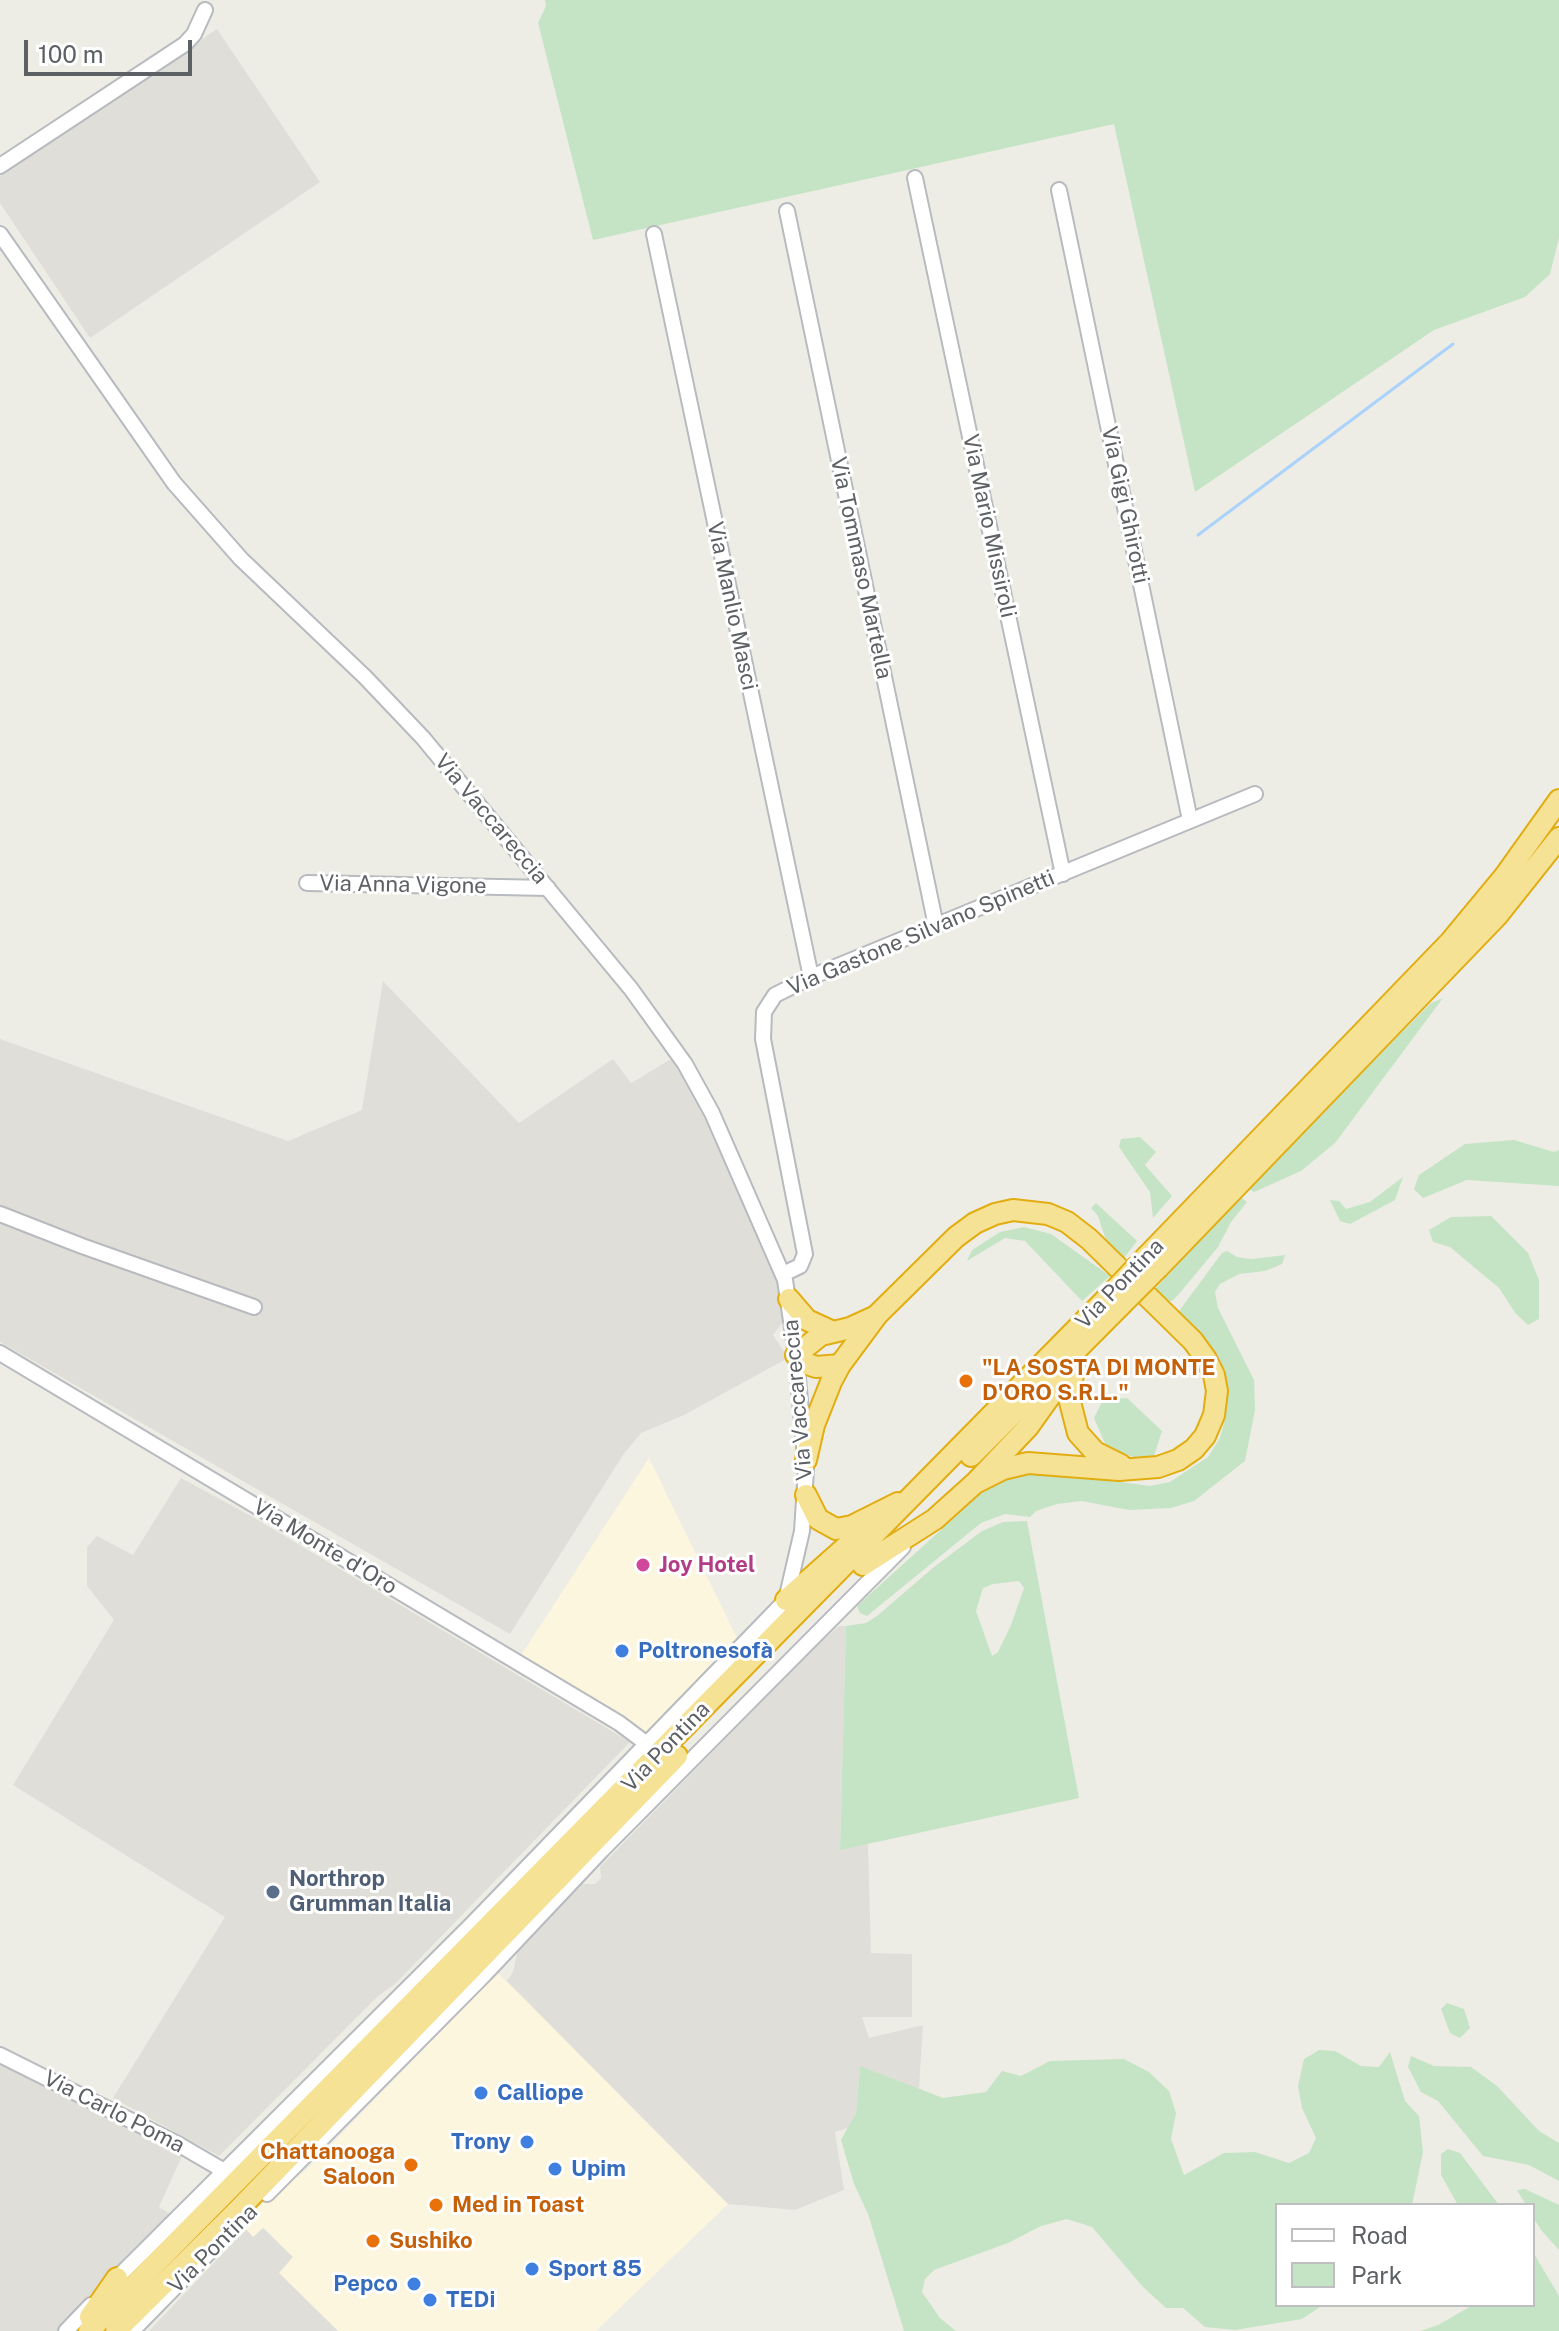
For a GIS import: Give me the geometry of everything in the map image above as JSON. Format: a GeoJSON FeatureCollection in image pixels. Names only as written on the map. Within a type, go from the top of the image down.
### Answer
{"type":"FeatureCollection","features":[{"type":"Feature","properties":{"kind":"highway","name":"Via Pontina"},"geometry":{"type":"LineString","coordinates":[[1153,1262],[1451,941],[1504,877],[1559,800]]}},
{"type":"Feature","properties":{"kind":"highway","name":"Via Pontina"},"geometry":{"type":"LineString","coordinates":[[116,2331],[236,2212],[1153,1262],[1497,916],[1559,838]]}},
{"type":"Feature","properties":{"kind":"highway"},"geometry":{"type":"LineString","coordinates":[[806,1460],[820,1408],[840,1365],[877,1315],[956,1237],[975,1223],[1002,1212],[1026,1210],[1048,1214],[1067,1222],[1089,1239],[1193,1341],[1214,1375],[1217,1391],[1215,1408],[1208,1431],[1201,1441],[1178,1460],[1158,1467],[1136,1470],[1028,1463],[1010,1466],[975,1483]]}},
{"type":"Feature","properties":{"kind":"highway"},"geometry":{"type":"LineString","coordinates":[[789,1299],[807,1320],[831,1331]]}},
{"type":"Feature","properties":{"kind":"highway","name":"Via Pontina"},"geometry":{"type":"LineString","coordinates":[[89,2331],[913,1496],[1115,1301]]}},
{"type":"Feature","properties":{"kind":"highway"},"geometry":{"type":"LineString","coordinates":[[863,1565],[935,1519],[975,1483],[1028,1427],[1078,1359],[1115,1301]]}},
{"type":"Feature","properties":{"kind":"highway"},"geometry":{"type":"LineString","coordinates":[[840,1365],[816,1367],[796,1355],[811,1341],[831,1331],[850,1328],[877,1315]]}},
{"type":"Feature","properties":{"kind":"highway"},"geometry":{"type":"LineString","coordinates":[[1078,1359],[1069,1398],[1078,1433],[1095,1452],[1136,1470]]}},
{"type":"Feature","properties":{"kind":"highway"},"geometry":{"type":"LineString","coordinates":[[806,1495],[821,1522],[839,1529],[852,1526],[913,1496]]}},
{"type":"Feature","properties":{"kind":"highway"},"geometry":{"type":"LineString","coordinates":[[786,1600],[856,1537],[913,1496]]}},
{"type":"Feature","properties":{"kind":"highway"},"geometry":{"type":"LineString","coordinates":[[80,2331],[117,2278]]}},
{"type":"Feature","properties":{"kind":"street"},"geometry":{"type":"LineString","coordinates":[[0,166],[185,44],[194,34],[205,10]]}},
{"type":"Feature","properties":{"kind":"street","name":"Via Mario Missiroli"},"geometry":{"type":"LineString","coordinates":[[915,178],[1063,874]]}},
{"type":"Feature","properties":{"kind":"street","name":"Via Gigi Ghirotti"},"geometry":{"type":"LineString","coordinates":[[1059,190],[1190,820]]}},
{"type":"Feature","properties":{"kind":"street","name":"Via Tommaso Martella"},"geometry":{"type":"LineString","coordinates":[[787,211],[936,926]]}},
{"type":"Feature","properties":{"kind":"street","name":"Via Vaccareccia"},"geometry":{"type":"LineString","coordinates":[[0,234],[174,483],[241,559],[399,712],[631,989],[685,1064],[712,1113],[783,1274],[789,1299],[806,1460],[806,1495],[799,1550],[786,1600]]}},
{"type":"Feature","properties":{"kind":"street","name":"Via Manlio Masci"},"geometry":{"type":"LineString","coordinates":[[654,234],[811,977]]}},
{"type":"Feature","properties":{"kind":"street","name":"Via Gastone Silvano Spinetti"},"geometry":{"type":"LineString","coordinates":[[783,1274],[800,1266],[805,1254],[763,1039],[765,1009],[775,995],[811,977],[1255,794]]}},
{"type":"Feature","properties":{"kind":"street","name":"Via Anna Vigone"},"geometry":{"type":"LineString","coordinates":[[307,883],[548,888]]}},
{"type":"Feature","properties":{"kind":"street"},"geometry":{"type":"LineString","coordinates":[[0,1214],[254,1307]]}},
{"type":"Feature","properties":{"kind":"street","name":"Via Monte d'Oro"},"geometry":{"type":"LineString","coordinates":[[0,1353],[606,1715],[647,1744]]}},
{"type":"Feature","properties":{"kind":"street","name":"Via Pontina"},"geometry":{"type":"LineString","coordinates":[[132,2331],[882,1566],[935,1519]]}},
{"type":"Feature","properties":{"kind":"street","name":"Via Pontina"},"geometry":{"type":"LineString","coordinates":[[66,2331],[226,2172],[786,1600]]}},
{"type":"Feature","properties":{"kind":"street","name":"Via Carlo Poma"},"geometry":{"type":"LineString","coordinates":[[0,2055],[178,2144],[226,2172]]}},
{"type":"Feature","properties":{"kind":"shaded area"},"geometry":{"type":"Polygon","coordinates":[[[217,29],[320,182],[90,338],[0,203],[0,176],[217,29]]]}},
{"type":"Feature","properties":{"kind":"shaded area"},"geometry":{"type":"Polygon","coordinates":[[[383,981],[519,1123],[613,1059],[631,1083],[671,1059],[692,1091],[782,1296],[782,1323],[773,1335],[788,1358],[684,1415],[641,1433],[623,1455],[510,1634],[0,1342],[0,1039],[288,1141],[362,1110],[383,981]]]}},
{"type":"Feature","properties":{"kind":"shaded area"},"geometry":{"type":"Polygon","coordinates":[[[649,1458],[737,1638],[647,1733],[520,1657],[649,1458]]]}},
{"type":"Feature","properties":{"kind":"shaded area"},"geometry":{"type":"Polygon","coordinates":[[[181,1478],[251,1516],[630,1742],[395,1984],[378,1996],[219,2156],[113,2098],[225,1917],[13,1785],[114,1620],[87,1586],[87,1547],[97,1536],[133,1555],[181,1478]]]}},
{"type":"Feature","properties":{"kind":"shaded area"},"geometry":{"type":"Polygon","coordinates":[[[839,1626],[846,1626],[840,1849],[868,1844],[871,1953],[912,1954],[912,2017],[862,2017],[869,2038],[923,2025],[919,2089],[860,2067],[856,2113],[848,2128],[835,2132],[844,2190],[795,2210],[728,2204],[507,1981],[513,1972],[518,1949],[582,1884],[595,1884],[601,1878],[600,1867],[839,1626]]]}},
{"type":"Feature","properties":{"kind":"shaded area"},"geometry":{"type":"Polygon","coordinates":[[[498,1973],[728,2204],[596,2331],[338,2331],[279,2273],[292,2257],[264,2228],[253,2237],[242,2225],[265,2200],[306,2170],[498,1973]]]}},
{"type":"Feature","properties":{"kind":"shaded area"},"geometry":{"type":"Polygon","coordinates":[[[0,2061],[182,2156],[159,2207],[172,2215],[57,2331],[0,2331],[0,2061]]]}},
{"type":"Feature","properties":{"kind":"shaded area"},"geometry":{"type":"Polygon","coordinates":[[[263,2228],[293,2257],[279,2273],[338,2331],[149,2331],[246,2229],[253,2237],[263,2228]]]}},
{"type":"Feature","properties":{"kind":"green space"},"geometry":{"type":"Polygon","coordinates":[[[545,0],[1559,0],[1559,238],[1550,274],[1525,297],[1434,330],[1195,492],[1114,124],[593,240],[538,23],[546,6],[545,0]]]}},
{"type":"Feature","properties":{"kind":"green space"},"geometry":{"type":"Polygon","coordinates":[[[1443,998],[1335,1143],[1301,1171],[1254,1192],[1247,1188],[1431,1003],[1443,998]]]}},
{"type":"Feature","properties":{"kind":"green space"},"geometry":{"type":"Polygon","coordinates":[[[1140,1137],[1156,1152],[1145,1165],[1172,1196],[1153,1218],[1150,1192],[1119,1147],[1121,1139],[1140,1137]]]}},
{"type":"Feature","properties":{"kind":"green space"},"geometry":{"type":"Polygon","coordinates":[[[1514,1140],[1554,1152],[1559,1150],[1559,1186],[1467,1180],[1423,1198],[1414,1189],[1419,1175],[1465,1144],[1514,1140]]]}},
{"type":"Feature","properties":{"kind":"green space"},"geometry":{"type":"Polygon","coordinates":[[[1403,1177],[1395,1200],[1350,1224],[1340,1221],[1330,1200],[1339,1201],[1346,1209],[1370,1202],[1403,1177]]]}},
{"type":"Feature","properties":{"kind":"green space"},"geometry":{"type":"Polygon","coordinates":[[[1239,1196],[1247,1202],[1231,1222],[1218,1247],[1179,1294],[1172,1301],[1160,1301],[1149,1296],[1239,1196]]]}},
{"type":"Feature","properties":{"kind":"green space"},"geometry":{"type":"Polygon","coordinates":[[[1096,1203],[1137,1241],[1124,1258],[1109,1249],[1098,1216],[1091,1208],[1096,1203]]]}},
{"type":"Feature","properties":{"kind":"green space"},"geometry":{"type":"Polygon","coordinates":[[[1491,1216],[1528,1253],[1539,1280],[1539,1319],[1528,1325],[1516,1314],[1499,1288],[1450,1247],[1433,1242],[1429,1230],[1451,1217],[1491,1216]]]}},
{"type":"Feature","properties":{"kind":"green space"},"geometry":{"type":"Polygon","coordinates":[[[1024,1227],[1051,1234],[1110,1276],[1082,1301],[1025,1241],[1005,1238],[967,1261],[972,1250],[1000,1232],[1024,1227]]]}},
{"type":"Feature","properties":{"kind":"green space"},"geometry":{"type":"Polygon","coordinates":[[[1227,1251],[1237,1257],[1251,1259],[1285,1255],[1282,1264],[1265,1271],[1239,1274],[1220,1284],[1215,1292],[1218,1308],[1254,1380],[1255,1410],[1245,1461],[1194,1501],[1171,1508],[1129,1510],[1082,1501],[1057,1504],[1036,1511],[1030,1517],[1005,1514],[981,1523],[867,1616],[860,1613],[857,1606],[985,1490],[1001,1481],[1039,1471],[1150,1486],[1170,1482],[1208,1457],[1220,1438],[1226,1415],[1226,1398],[1180,1320],[1179,1311],[1222,1253],[1227,1251]]]}},
{"type":"Feature","properties":{"kind":"green space"},"geometry":{"type":"Polygon","coordinates":[[[1127,1398],[1162,1431],[1154,1456],[1139,1459],[1107,1448],[1094,1418],[1103,1400],[1127,1398]]]}},
{"type":"Feature","properties":{"kind":"green space"},"geometry":{"type":"Polygon","coordinates":[[[1027,1521],[1079,1798],[840,1850],[846,1626],[866,1623],[877,1616],[982,1531],[1003,1522],[1027,1521]],[[1019,1581],[983,1588],[976,1611],[992,1656],[998,1652],[1011,1625],[1024,1588],[1019,1581]]]}},
{"type":"Feature","properties":{"kind":"green space"},"geometry":{"type":"Polygon","coordinates":[[[1447,2003],[1464,2009],[1470,2028],[1460,2038],[1450,2033],[1441,2009],[1447,2003]]]}},
{"type":"Feature","properties":{"kind":"green space"},"geometry":{"type":"Polygon","coordinates":[[[1319,2050],[1335,2051],[1361,2066],[1379,2067],[1390,2052],[1405,2101],[1419,2116],[1423,2152],[1412,2203],[1275,2203],[1275,2307],[1320,2307],[1302,2319],[1235,2330],[1205,2327],[1183,2308],[1166,2308],[1143,2287],[1092,2227],[1067,2219],[1041,2226],[1008,2243],[934,2270],[925,2279],[922,2292],[940,2318],[956,2331],[904,2331],[868,2214],[854,2184],[841,2140],[856,2113],[860,2066],[943,2098],[986,2092],[1002,2071],[1021,2076],[1050,2061],[1124,2059],[1149,2072],[1169,2091],[1176,2113],[1171,2139],[1184,2175],[1224,2153],[1255,2152],[1289,2163],[1309,2153],[1316,2138],[1302,2108],[1298,2086],[1304,2059],[1319,2050]]]}},
{"type":"Feature","properties":{"kind":"green space"},"geometry":{"type":"Polygon","coordinates":[[[1411,2056],[1434,2066],[1471,2067],[1497,2086],[1539,2131],[1559,2143],[1559,2181],[1529,2165],[1483,2156],[1438,2101],[1421,2092],[1408,2067],[1411,2056]]]}},
{"type":"Feature","properties":{"kind":"green space"},"geometry":{"type":"Polygon","coordinates":[[[1448,2149],[1460,2153],[1498,2203],[1457,2203],[1441,2175],[1441,2154],[1448,2149]]]}},
{"type":"Feature","properties":{"kind":"green space"},"geometry":{"type":"Polygon","coordinates":[[[1525,2189],[1559,2205],[1559,2250],[1535,2220],[1535,2203],[1525,2203],[1517,2190],[1525,2189]]]}},
{"type":"Feature","properties":{"kind":"green space"},"geometry":{"type":"Polygon","coordinates":[[[1535,2255],[1559,2296],[1559,2331],[1420,2331],[1438,2325],[1470,2307],[1535,2307],[1535,2255]]]}},
{"type":"Feature","properties":{"kind":"waterway"},"geometry":{"type":"LineString","coordinates":[[1198,535],[1453,344]]}},
{"type":"Feature","properties":{"kind":"place","name":"\"LA SOSTA DI MONTE D'ORO S.R.L.\""},"geometry":{"type":"Point","coordinates":[966,1381]}},
{"type":"Feature","properties":{"kind":"place","name":"Joy Hotel"},"geometry":{"type":"Point","coordinates":[643,1565]}},
{"type":"Feature","properties":{"kind":"place","name":"Poltronesofà"},"geometry":{"type":"Point","coordinates":[622,1651]}},
{"type":"Feature","properties":{"kind":"place","name":"Northrop Grumman Italia"},"geometry":{"type":"Point","coordinates":[273,1892]}},
{"type":"Feature","properties":{"kind":"place","name":"Calliope"},"geometry":{"type":"Point","coordinates":[481,2093]}},
{"type":"Feature","properties":{"kind":"place","name":"Trony"},"geometry":{"type":"Point","coordinates":[527,2142]}},
{"type":"Feature","properties":{"kind":"place","name":"Chattanooga Saloon"},"geometry":{"type":"Point","coordinates":[411,2165]}},
{"type":"Feature","properties":{"kind":"place","name":"Upim"},"geometry":{"type":"Point","coordinates":[555,2169]}},
{"type":"Feature","properties":{"kind":"place","name":"Med in Toast"},"geometry":{"type":"Point","coordinates":[436,2205]}},
{"type":"Feature","properties":{"kind":"place","name":"Sushiko"},"geometry":{"type":"Point","coordinates":[373,2241]}},
{"type":"Feature","properties":{"kind":"place","name":"Sport 85"},"geometry":{"type":"Point","coordinates":[532,2269]}},
{"type":"Feature","properties":{"kind":"place","name":"Pepco"},"geometry":{"type":"Point","coordinates":[414,2284]}},
{"type":"Feature","properties":{"kind":"place","name":"TEDi"},"geometry":{"type":"Point","coordinates":[430,2300]}}]}
